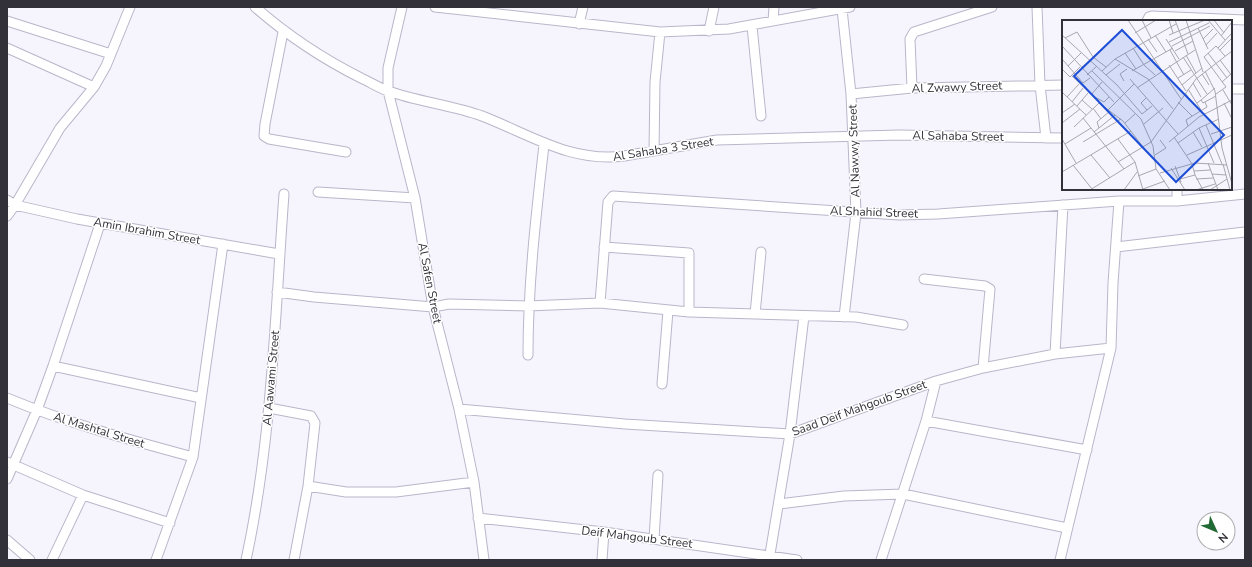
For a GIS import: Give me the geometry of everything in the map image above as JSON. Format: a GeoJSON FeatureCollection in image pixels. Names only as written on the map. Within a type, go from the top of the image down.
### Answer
{"type":"FeatureCollection","features":[{"type":"Feature","properties":{"kind":"street"},"geometry":{"type":"LineString","coordinates":[[7,216],[60,128],[94,87],[111,54],[130,7]]}},
{"type":"Feature","properties":{"kind":"street","name":"Al Sahaba 3 Street"},"geometry":{"type":"LineString","coordinates":[[255,7],[283,32],[336,65],[388,91],[456,107],[478,114],[544,145],[593,157],[609,158],[717,140],[854,136]]}},
{"type":"Feature","properties":{"kind":"street","name":"Al Safen Street"},"geometry":{"type":"LineString","coordinates":[[402,7],[388,68],[388,91],[415,198],[433,306],[459,409],[474,482],[484,560]]}},
{"type":"Feature","properties":{"kind":"street"},"geometry":{"type":"LineString","coordinates":[[435,7],[660,32],[709,31],[752,26],[824,9],[846,8]]}},
{"type":"Feature","properties":{"kind":"street"},"geometry":{"type":"LineString","coordinates":[[579,24],[583,7]]}},
{"type":"Feature","properties":{"kind":"street"},"geometry":{"type":"LineString","coordinates":[[709,31],[714,7]]}},
{"type":"Feature","properties":{"kind":"street"},"geometry":{"type":"LineString","coordinates":[[773,21],[774,7]]}},
{"type":"Feature","properties":{"kind":"street"},"geometry":{"type":"LineString","coordinates":[[912,88],[910,39],[914,32],[992,7]]}},
{"type":"Feature","properties":{"kind":"street"},"geometry":{"type":"LineString","coordinates":[[1037,7],[1040,85],[1046,138]]}},
{"type":"Feature","properties":{"kind":"street","name":"Al Nawwy Street"},"geometry":{"type":"LineString","coordinates":[[844,317],[856,213],[854,136],[846,8]]}},
{"type":"Feature","properties":{"kind":"street"},"geometry":{"type":"LineString","coordinates":[[1147,20],[1148,17],[1152,16],[1245,20]]}},
{"type":"Feature","properties":{"kind":"street"},"geometry":{"type":"LineString","coordinates":[[7,20],[111,54]]}},
{"type":"Feature","properties":{"kind":"street"},"geometry":{"type":"LineString","coordinates":[[752,26],[761,116]]}},
{"type":"Feature","properties":{"kind":"street"},"geometry":{"type":"LineString","coordinates":[[283,32],[264,136],[269,139],[346,152]]}},
{"type":"Feature","properties":{"kind":"street"},"geometry":{"type":"LineString","coordinates":[[654,151],[655,82],[660,32]]}},
{"type":"Feature","properties":{"kind":"street"},"geometry":{"type":"LineString","coordinates":[[7,48],[94,87]]}},
{"type":"Feature","properties":{"kind":"street","name":"Al Zwawy Street"},"geometry":{"type":"LineString","coordinates":[[851,94],[912,88],[1040,85],[1062,86]]}},
{"type":"Feature","properties":{"kind":"street"},"geometry":{"type":"LineString","coordinates":[[1232,89],[1245,90]]}},
{"type":"Feature","properties":{"kind":"street","name":"Al Sahaba Street"},"geometry":{"type":"LineString","coordinates":[[854,136],[1062,138]]}},
{"type":"Feature","properties":{"kind":"street"},"geometry":{"type":"LineString","coordinates":[[528,355],[528,306],[534,226],[544,145]]}},
{"type":"Feature","properties":{"kind":"street"},"geometry":{"type":"LineString","coordinates":[[1177,190],[1177,201]]}},
{"type":"Feature","properties":{"kind":"street"},"geometry":{"type":"LineString","coordinates":[[318,192],[415,198]]}},
{"type":"Feature","properties":{"kind":"street","name":"Al Aawami Street"},"geometry":{"type":"LineString","coordinates":[[246,560],[260,491],[269,408],[284,194]]}},
{"type":"Feature","properties":{"kind":"street","name":"Al Shahid Street"},"geometry":{"type":"LineString","coordinates":[[600,303],[608,202],[613,196],[899,215],[938,214],[1119,201],[1177,201],[1245,194]]}},
{"type":"Feature","properties":{"kind":"street","name":"Amin Ibrahim Street"},"geometry":{"type":"LineString","coordinates":[[7,200],[15,205],[100,224],[279,254]]}},
{"type":"Feature","properties":{"kind":"street"},"geometry":{"type":"LineString","coordinates":[[1060,560],[1111,348],[1119,201]]}},
{"type":"Feature","properties":{"kind":"street"},"geometry":{"type":"LineString","coordinates":[[1054,354],[1063,205]]}},
{"type":"Feature","properties":{"kind":"street"},"geometry":{"type":"LineString","coordinates":[[7,479],[10,463],[37,410],[54,366],[100,224]]}},
{"type":"Feature","properties":{"kind":"street"},"geometry":{"type":"LineString","coordinates":[[1116,247],[1245,232]]}},
{"type":"Feature","properties":{"kind":"street"},"geometry":{"type":"LineString","coordinates":[[156,560],[193,457],[200,398],[223,244]]}},
{"type":"Feature","properties":{"kind":"street"},"geometry":{"type":"LineString","coordinates":[[604,247],[689,253],[689,312]]}},
{"type":"Feature","properties":{"kind":"street"},"geometry":{"type":"LineString","coordinates":[[755,314],[761,252]]}},
{"type":"Feature","properties":{"kind":"street"},"geometry":{"type":"LineString","coordinates":[[924,279],[985,286],[990,289],[983,368]]}},
{"type":"Feature","properties":{"kind":"street"},"geometry":{"type":"LineString","coordinates":[[278,292],[330,299],[433,306],[449,304],[528,306],[600,303],[668,311],[856,317],[903,325]]}},
{"type":"Feature","properties":{"kind":"street"},"geometry":{"type":"LineString","coordinates":[[662,384],[668,311]]}},
{"type":"Feature","properties":{"kind":"street"},"geometry":{"type":"LineString","coordinates":[[770,558],[790,434],[804,316]]}},
{"type":"Feature","properties":{"kind":"street","name":"Saad Deif Mahgoub Street"},"geometry":{"type":"LineString","coordinates":[[459,409],[625,424],[790,434],[936,381],[983,368],[1054,354],[1111,348]]}},
{"type":"Feature","properties":{"kind":"street"},"geometry":{"type":"LineString","coordinates":[[54,366],[200,398]]}},
{"type":"Feature","properties":{"kind":"street"},"geometry":{"type":"LineString","coordinates":[[881,560],[926,420],[936,381]]}},
{"type":"Feature","properties":{"kind":"street","name":"Al Mashtal Street"},"geometry":{"type":"LineString","coordinates":[[7,398],[37,410],[115,436],[193,457]]}},
{"type":"Feature","properties":{"kind":"street"},"geometry":{"type":"LineString","coordinates":[[269,408],[311,416],[314,419],[316,426],[308,486],[294,560]]}},
{"type":"Feature","properties":{"kind":"street"},"geometry":{"type":"LineString","coordinates":[[926,420],[1087,450]]}},
{"type":"Feature","properties":{"kind":"street"},"geometry":{"type":"LineString","coordinates":[[10,463],[83,495],[170,523]]}},
{"type":"Feature","properties":{"kind":"street"},"geometry":{"type":"LineString","coordinates":[[654,539],[658,475]]}},
{"type":"Feature","properties":{"kind":"street"},"geometry":{"type":"LineString","coordinates":[[308,486],[346,492],[389,492],[474,482]]}},
{"type":"Feature","properties":{"kind":"street"},"geometry":{"type":"LineString","coordinates":[[779,504],[844,496],[903,494],[1068,528]]}},
{"type":"Feature","properties":{"kind":"street"},"geometry":{"type":"LineString","coordinates":[[52,560],[83,495]]}},
{"type":"Feature","properties":{"kind":"street","name":"Deif Mahgoub Street"},"geometry":{"type":"LineString","coordinates":[[478,518],[604,532],[770,558],[797,560]]}},
{"type":"Feature","properties":{"kind":"street"},"geometry":{"type":"LineString","coordinates":[[602,560],[604,532]]}},
{"type":"Feature","properties":{"kind":"street"},"geometry":{"type":"LineString","coordinates":[[7,540],[30,560]]}}]}
